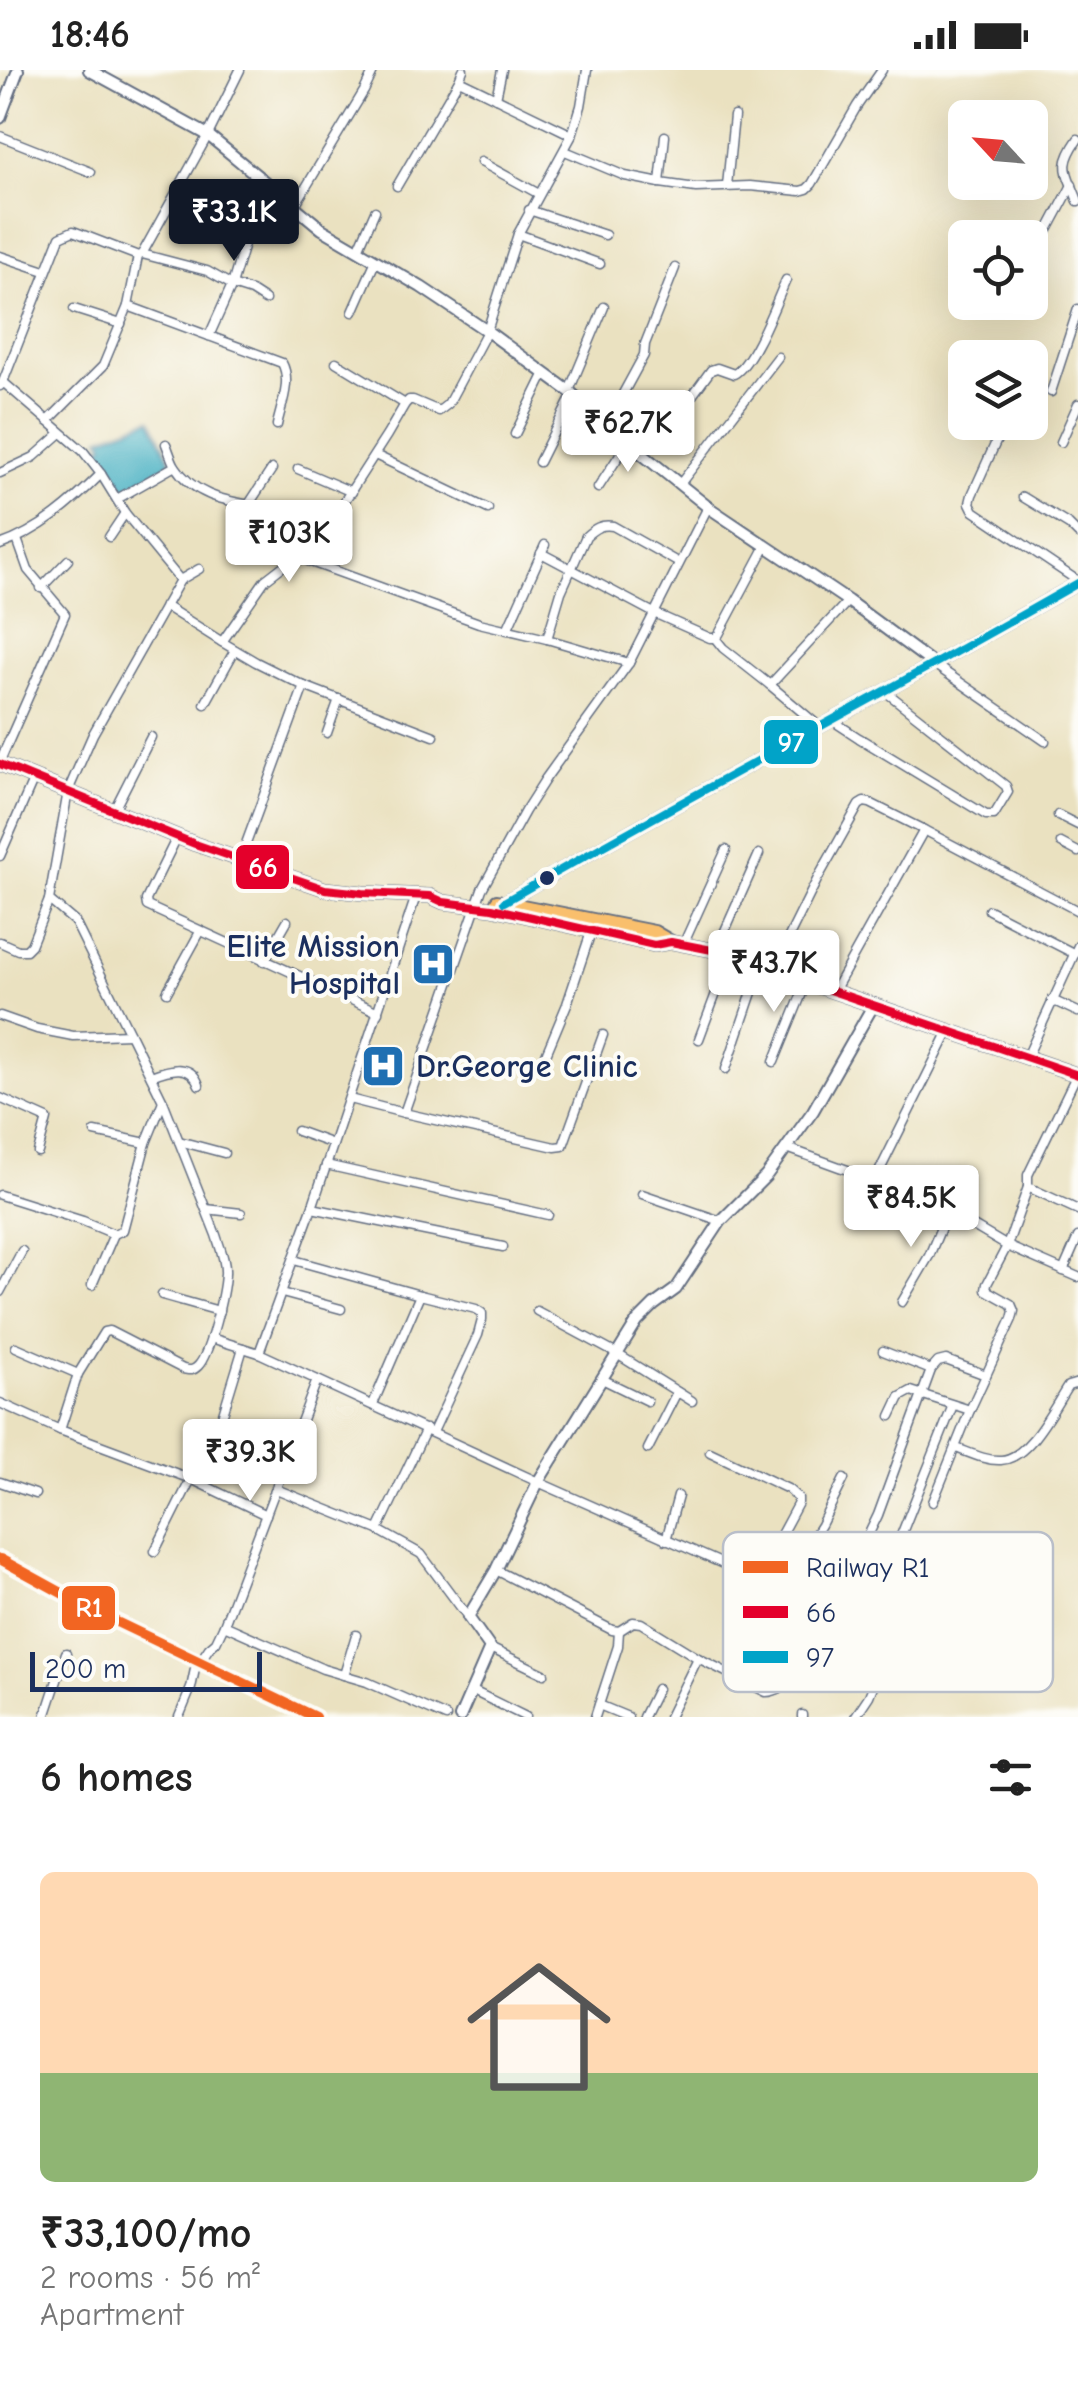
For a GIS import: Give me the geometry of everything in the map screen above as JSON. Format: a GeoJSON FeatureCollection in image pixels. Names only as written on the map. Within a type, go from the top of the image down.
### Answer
{"type":"FeatureCollection","features":[{"type":"Feature","properties":{"kind":"main road"},"geometry":{"type":"LineString","coordinates":[[498,905],[1078,582]]}},
{"type":"Feature","properties":{"kind":"main road"},"geometry":{"type":"LineString","coordinates":[[0,762],[177,837],[325,888],[479,898],[592,930],[654,944],[677,943]]}},
{"type":"Feature","properties":{"kind":"main road"},"geometry":{"type":"LineString","coordinates":[[498,905],[654,932],[677,943],[807,981],[1078,1074]]}},
{"type":"Feature","properties":{"kind":"street"},"geometry":{"type":"LineString","coordinates":[[0,118],[18,70]]}},
{"type":"Feature","properties":{"kind":"street"},"geometry":{"type":"LineString","coordinates":[[89,70],[208,135],[322,229],[487,331],[571,392],[708,507],[848,600],[1044,741]]}},
{"type":"Feature","properties":{"kind":"street"},"geometry":{"type":"LineString","coordinates":[[48,421],[103,366],[128,306],[140,255],[240,70]]}},
{"type":"Feature","properties":{"kind":"street"},"geometry":{"type":"LineString","coordinates":[[294,207],[374,70]]}},
{"type":"Feature","properties":{"kind":"street"},"geometry":{"type":"LineString","coordinates":[[397,186],[463,70]]}},
{"type":"Feature","properties":{"kind":"street"},"geometry":{"type":"LineString","coordinates":[[496,98],[502,70]]}},
{"type":"Feature","properties":{"kind":"street"},"geometry":{"type":"LineString","coordinates":[[222,642],[265,580],[322,536],[408,400],[435,411],[443,410],[487,331],[529,210],[572,135],[587,70]]}},
{"type":"Feature","properties":{"kind":"street"},"geometry":{"type":"LineString","coordinates":[[565,151],[625,176],[660,183],[800,191],[807,189],[821,170],[882,70]]}},
{"type":"Feature","properties":{"kind":"street"},"geometry":{"type":"LineString","coordinates":[[458,80],[572,135]]}},
{"type":"Feature","properties":{"kind":"street"},"geometry":{"type":"LineString","coordinates":[[727,186],[734,116]]}},
{"type":"Feature","properties":{"kind":"street"},"geometry":{"type":"LineString","coordinates":[[0,136],[92,172]]}},
{"type":"Feature","properties":{"kind":"street"},"geometry":{"type":"LineString","coordinates":[[660,183],[665,136]]}},
{"type":"Feature","properties":{"kind":"street"},"geometry":{"type":"LineString","coordinates":[[1078,140],[1064,167],[1078,201]]}},
{"type":"Feature","properties":{"kind":"street"},"geometry":{"type":"LineString","coordinates":[[482,162],[538,194]]}},
{"type":"Feature","properties":{"kind":"street"},"geometry":{"type":"LineString","coordinates":[[1048,230],[1072,185]]}},
{"type":"Feature","properties":{"kind":"street"},"geometry":{"type":"LineString","coordinates":[[209,336],[232,285],[252,216],[262,199]]}},
{"type":"Feature","properties":{"kind":"street"},"geometry":{"type":"LineString","coordinates":[[529,210],[606,235]]}},
{"type":"Feature","properties":{"kind":"street"},"geometry":{"type":"LineString","coordinates":[[358,250],[376,211]]}},
{"type":"Feature","properties":{"kind":"street"},"geometry":{"type":"LineString","coordinates":[[180,580],[83,451],[1,384],[60,237],[73,231],[140,255],[207,271],[265,300]]}},
{"type":"Feature","properties":{"kind":"street"},"geometry":{"type":"LineString","coordinates":[[518,234],[600,264]]}},
{"type":"Feature","properties":{"kind":"street"},"geometry":{"type":"LineString","coordinates":[[0,256],[45,271]]}},
{"type":"Feature","properties":{"kind":"street"},"geometry":{"type":"LineString","coordinates":[[353,312],[376,260]]}},
{"type":"Feature","properties":{"kind":"street"},"geometry":{"type":"LineString","coordinates":[[606,423],[644,355],[644,344],[675,268]]}},
{"type":"Feature","properties":{"kind":"street"},"geometry":{"type":"LineString","coordinates":[[598,488],[663,401],[684,407],[711,370],[718,368],[734,374],[742,370],[786,280]]}},
{"type":"Feature","properties":{"kind":"street"},"geometry":{"type":"LineString","coordinates":[[128,306],[282,363],[286,379],[277,425]]}},
{"type":"Feature","properties":{"kind":"street"},"geometry":{"type":"LineString","coordinates":[[539,462],[604,308]]}},
{"type":"Feature","properties":{"kind":"street"},"geometry":{"type":"LineString","coordinates":[[74,309],[121,324]]}},
{"type":"Feature","properties":{"kind":"street"},"geometry":{"type":"LineString","coordinates":[[1050,392],[1078,309]]}},
{"type":"Feature","properties":{"kind":"street"},"geometry":{"type":"LineString","coordinates":[[680,484],[778,357]]}},
{"type":"Feature","properties":{"kind":"street"},"geometry":{"type":"LineString","coordinates":[[336,362],[405,404]]}},
{"type":"Feature","properties":{"kind":"street"},"geometry":{"type":"LineString","coordinates":[[515,434],[544,374]]}},
{"type":"Feature","properties":{"kind":"street"},"geometry":{"type":"LineString","coordinates":[[1060,442],[1078,404]]}},
{"type":"Feature","properties":{"kind":"street"},"geometry":{"type":"LineString","coordinates":[[0,473],[34,458],[61,434]]}},
{"type":"Feature","properties":{"kind":"street"},"geometry":{"type":"LineString","coordinates":[[997,440],[970,503],[974,511],[1078,582]]}},
{"type":"Feature","properties":{"kind":"street"},"geometry":{"type":"LineString","coordinates":[[166,444],[175,466],[205,495],[304,520],[322,536]]}},
{"type":"Feature","properties":{"kind":"street"},"geometry":{"type":"LineString","coordinates":[[375,455],[488,509]]}},
{"type":"Feature","properties":{"kind":"street"},"geometry":{"type":"LineString","coordinates":[[116,499],[175,466]]}},
{"type":"Feature","properties":{"kind":"street"},"geometry":{"type":"LineString","coordinates":[[248,504],[272,469]]}},
{"type":"Feature","properties":{"kind":"street"},"geometry":{"type":"LineString","coordinates":[[298,469],[352,492]]}},
{"type":"Feature","properties":{"kind":"street"},"geometry":{"type":"LineString","coordinates":[[0,545],[57,514],[102,474]]}},
{"type":"Feature","properties":{"kind":"street"},"geometry":{"type":"LineString","coordinates":[[1022,497],[1078,534]]}},
{"type":"Feature","properties":{"kind":"street"},"geometry":{"type":"LineString","coordinates":[[404,1113],[479,898],[546,778],[629,663],[708,507]]}},
{"type":"Feature","properties":{"kind":"street"},"geometry":{"type":"LineString","coordinates":[[109,538],[126,513]]}},
{"type":"Feature","properties":{"kind":"street"},"geometry":{"type":"LineString","coordinates":[[547,639],[561,592],[586,536],[603,524],[680,563]]}},
{"type":"Feature","properties":{"kind":"street"},"geometry":{"type":"LineString","coordinates":[[0,762],[65,614],[28,570],[17,539]]}},
{"type":"Feature","properties":{"kind":"street"},"geometry":{"type":"LineString","coordinates":[[715,638],[766,546]]}},
{"type":"Feature","properties":{"kind":"street"},"geometry":{"type":"LineString","coordinates":[[507,630],[543,549],[654,613],[715,638],[820,727]]}},
{"type":"Feature","properties":{"kind":"street"},"geometry":{"type":"LineString","coordinates":[[297,557],[480,623],[629,663]]}},
{"type":"Feature","properties":{"kind":"street"},"geometry":{"type":"LineString","coordinates":[[41,588],[68,560]]}},
{"type":"Feature","properties":{"kind":"street"},"geometry":{"type":"LineString","coordinates":[[0,942],[18,950],[31,945],[49,900],[68,791],[94,734],[180,580],[199,570]]}},
{"type":"Feature","properties":{"kind":"street"},"geometry":{"type":"LineString","coordinates":[[770,685],[848,600]]}},
{"type":"Feature","properties":{"kind":"street"},"geometry":{"type":"LineString","coordinates":[[166,606],[222,642],[304,686],[434,736]]}},
{"type":"Feature","properties":{"kind":"street"},"geometry":{"type":"LineString","coordinates":[[205,704],[236,650]]}},
{"type":"Feature","properties":{"kind":"street"},"geometry":{"type":"LineString","coordinates":[[240,860],[304,686]]}},
{"type":"Feature","properties":{"kind":"street"},"geometry":{"type":"LineString","coordinates":[[833,721],[986,815],[994,815],[1008,792],[1006,786],[886,692]]}},
{"type":"Feature","properties":{"kind":"street"},"geometry":{"type":"LineString","coordinates":[[326,733],[339,699]]}},
{"type":"Feature","properties":{"kind":"street"},"geometry":{"type":"LineString","coordinates":[[114,810],[151,738]]}},
{"type":"Feature","properties":{"kind":"street"},"geometry":{"type":"LineString","coordinates":[[0,856],[34,778]]}},
{"type":"Feature","properties":{"kind":"street"},"geometry":{"type":"LineString","coordinates":[[726,1069],[767,968],[864,802],[1078,910]]}},
{"type":"Feature","properties":{"kind":"street"},"geometry":{"type":"LineString","coordinates":[[1058,815],[1078,826]]}},
{"type":"Feature","properties":{"kind":"street"},"geometry":{"type":"LineString","coordinates":[[834,991],[924,830]]}},
{"type":"Feature","properties":{"kind":"street"},"geometry":{"type":"LineString","coordinates":[[177,837],[146,900],[148,906],[378,1012]]}},
{"type":"Feature","properties":{"kind":"street"},"geometry":{"type":"LineString","coordinates":[[1060,844],[1078,852]]}},
{"type":"Feature","properties":{"kind":"street"},"geometry":{"type":"LineString","coordinates":[[677,943],[726,850]]}},
{"type":"Feature","properties":{"kind":"street"},"geometry":{"type":"LineString","coordinates":[[699,1039],[723,954],[759,854]]}},
{"type":"Feature","properties":{"kind":"street"},"geometry":{"type":"LineString","coordinates":[[259,1353],[378,1012],[423,896]]}},
{"type":"Feature","properties":{"kind":"street"},"geometry":{"type":"LineString","coordinates":[[49,900],[75,922],[152,1076],[206,1210],[224,1260],[225,1275],[211,1338],[198,1366],[182,1370],[109,1331],[104,1332],[78,1374],[60,1430]]}},
{"type":"Feature","properties":{"kind":"street"},"geometry":{"type":"LineString","coordinates":[[989,910],[1076,950],[1028,1058]]}},
{"type":"Feature","properties":{"kind":"street"},"geometry":{"type":"LineString","coordinates":[[264,962],[286,921]]}},
{"type":"Feature","properties":{"kind":"street"},"geometry":{"type":"LineString","coordinates":[[542,1064],[592,930]]}},
{"type":"Feature","properties":{"kind":"street"},"geometry":{"type":"LineString","coordinates":[[167,992],[200,932]]}},
{"type":"Feature","properties":{"kind":"street"},"geometry":{"type":"LineString","coordinates":[[774,1062],[807,981]]}},
{"type":"Feature","properties":{"kind":"street"},"geometry":{"type":"LineString","coordinates":[[1052,1000],[1078,1012]]}},
{"type":"Feature","properties":{"kind":"street"},"geometry":{"type":"LineString","coordinates":[[468,1618],[538,1482],[637,1322],[676,1289],[721,1221],[766,1176],[787,1148],[813,1111],[874,1004]]}},
{"type":"Feature","properties":{"kind":"street"},"geometry":{"type":"LineString","coordinates":[[0,1016],[73,1036],[130,1034]]}},
{"type":"Feature","properties":{"kind":"street"},"geometry":{"type":"LineString","coordinates":[[874,1180],[950,1032]]}},
{"type":"Feature","properties":{"kind":"street"},"geometry":{"type":"LineString","coordinates":[[348,1098],[563,1146],[603,1036]]}},
{"type":"Feature","properties":{"kind":"street"},"geometry":{"type":"LineString","coordinates":[[152,1076],[171,1068],[186,1070],[196,1076],[199,1085]]}},
{"type":"Feature","properties":{"kind":"street"},"geometry":{"type":"LineString","coordinates":[[933,1502],[1014,1310],[1012,1304],[986,1290],[987,1284],[1006,1246],[1028,1187],[1028,1175],[1078,1074]]}},
{"type":"Feature","properties":{"kind":"street"},"geometry":{"type":"LineString","coordinates":[[0,1098],[47,1119],[38,1152]]}},
{"type":"Feature","properties":{"kind":"street"},"geometry":{"type":"LineString","coordinates":[[92,1285],[114,1234],[123,1230],[146,1144],[163,1100]]}},
{"type":"Feature","properties":{"kind":"street"},"geometry":{"type":"LineString","coordinates":[[297,1131],[333,1144]]}},
{"type":"Feature","properties":{"kind":"street"},"geometry":{"type":"LineString","coordinates":[[96,1132],[146,1144]]}},
{"type":"Feature","properties":{"kind":"street"},"geometry":{"type":"LineString","coordinates":[[179,1141],[224,1154]]}},
{"type":"Feature","properties":{"kind":"street"},"geometry":{"type":"LineString","coordinates":[[787,1148],[948,1211],[1006,1246],[1078,1277]]}},
{"type":"Feature","properties":{"kind":"street"},"geometry":{"type":"LineString","coordinates":[[326,1165],[548,1215]]}},
{"type":"Feature","properties":{"kind":"street"},"geometry":{"type":"LineString","coordinates":[[1028,1187],[1078,1210]]}},
{"type":"Feature","properties":{"kind":"street"},"geometry":{"type":"LineString","coordinates":[[642,1194],[721,1221]]}},
{"type":"Feature","properties":{"kind":"street"},"geometry":{"type":"LineString","coordinates":[[0,1195],[114,1234]]}},
{"type":"Feature","properties":{"kind":"street"},"geometry":{"type":"LineString","coordinates":[[312,1208],[503,1248]]}},
{"type":"Feature","properties":{"kind":"street"},"geometry":{"type":"LineString","coordinates":[[206,1210],[241,1212]]}},
{"type":"Feature","properties":{"kind":"street"},"geometry":{"type":"LineString","coordinates":[[902,1302],[929,1256],[948,1211]]}},
{"type":"Feature","properties":{"kind":"street"},"geometry":{"type":"LineString","coordinates":[[1063,1270],[1078,1238]]}},
{"type":"Feature","properties":{"kind":"street"},"geometry":{"type":"LineString","coordinates":[[0,1292],[22,1251]]}},
{"type":"Feature","properties":{"kind":"street"},"geometry":{"type":"LineString","coordinates":[[294,1260],[482,1313],[478,1335],[378,1530]]}},
{"type":"Feature","properties":{"kind":"street"},"geometry":{"type":"LineString","coordinates":[[282,1293],[341,1310]]}},
{"type":"Feature","properties":{"kind":"street"},"geometry":{"type":"LineString","coordinates":[[162,1295],[219,1311]]}},
{"type":"Feature","properties":{"kind":"street"},"geometry":{"type":"LineString","coordinates":[[373,1404],[420,1295]]}},
{"type":"Feature","properties":{"kind":"street"},"geometry":{"type":"LineString","coordinates":[[537,1311],[692,1401]]}},
{"type":"Feature","properties":{"kind":"street"},"geometry":{"type":"LineString","coordinates":[[211,1338],[259,1353],[723,1564]]}},
{"type":"Feature","properties":{"kind":"street"},"geometry":{"type":"LineString","coordinates":[[16,1347],[78,1374]]}},
{"type":"Feature","properties":{"kind":"street"},"geometry":{"type":"LineString","coordinates":[[155,1551],[222,1417],[244,1348]]}},
{"type":"Feature","properties":{"kind":"street"},"geometry":{"type":"LineString","coordinates":[[883,1352],[931,1370]]}},
{"type":"Feature","properties":{"kind":"street"},"geometry":{"type":"LineString","coordinates":[[870,1532],[931,1370],[946,1360],[986,1375]]}},
{"type":"Feature","properties":{"kind":"street"},"geometry":{"type":"LineString","coordinates":[[179,1717],[195,1669],[216,1642],[224,1624],[317,1380]]}},
{"type":"Feature","properties":{"kind":"street"},"geometry":{"type":"LineString","coordinates":[[602,1380],[647,1401]]}},
{"type":"Feature","properties":{"kind":"street"},"geometry":{"type":"LineString","coordinates":[[956,1448],[989,1459],[1013,1458],[1037,1434],[1068,1386],[1078,1383]]}},
{"type":"Feature","properties":{"kind":"street"},"geometry":{"type":"LineString","coordinates":[[648,1449],[677,1392]]}},
{"type":"Feature","properties":{"kind":"street"},"geometry":{"type":"LineString","coordinates":[[892,1416],[900,1397],[911,1392],[970,1410]]}},
{"type":"Feature","properties":{"kind":"street"},"geometry":{"type":"LineString","coordinates":[[0,1402],[60,1430],[191,1478],[266,1515]]}},
{"type":"Feature","properties":{"kind":"street"},"geometry":{"type":"LineString","coordinates":[[902,1532],[953,1404]]}},
{"type":"Feature","properties":{"kind":"street"},"geometry":{"type":"LineString","coordinates":[[710,1452],[788,1489],[798,1498],[782,1532]]}},
{"type":"Feature","properties":{"kind":"street"},"geometry":{"type":"LineString","coordinates":[[817,1532],[844,1479]]}},
{"type":"Feature","properties":{"kind":"street"},"geometry":{"type":"LineString","coordinates":[[0,1482],[36,1494]]}},
{"type":"Feature","properties":{"kind":"street"},"geometry":{"type":"LineString","coordinates":[[276,1489],[378,1530],[421,1554],[490,1648],[544,1674]]}},
{"type":"Feature","properties":{"kind":"street"},"geometry":{"type":"LineString","coordinates":[[666,1540],[678,1496]]}},
{"type":"Feature","properties":{"kind":"street"},"geometry":{"type":"LineString","coordinates":[[496,1570],[599,1625],[618,1630],[633,1622],[641,1623],[723,1671]]}},
{"type":"Feature","properties":{"kind":"street"},"geometry":{"type":"LineString","coordinates":[[224,1624],[446,1717]]}},
{"type":"Feature","properties":{"kind":"street"},"geometry":{"type":"LineString","coordinates":[[595,1717],[618,1646],[618,1630]]}},
{"type":"Feature","properties":{"kind":"street"},"geometry":{"type":"LineString","coordinates":[[344,1675],[356,1634]]}},
{"type":"Feature","properties":{"kind":"street"},"geometry":{"type":"LineString","coordinates":[[460,1717],[490,1648]]}},
{"type":"Feature","properties":{"kind":"street"},"geometry":{"type":"LineString","coordinates":[[45,1717],[66,1653]]}},
{"type":"Feature","properties":{"kind":"street"},"geometry":{"type":"LineString","coordinates":[[670,1717],[698,1658]]}},
{"type":"Feature","properties":{"kind":"street"},"geometry":{"type":"LineString","coordinates":[[643,1717],[657,1689]]}},
{"type":"Feature","properties":{"kind":"street"},"geometry":{"type":"LineString","coordinates":[[470,1690],[526,1717]]}},
{"type":"Feature","properties":{"kind":"street"},"geometry":{"type":"LineString","coordinates":[[855,1717],[872,1692]]}},
{"type":"Feature","properties":{"kind":"street"},"geometry":{"type":"LineString","coordinates":[[599,1705],[628,1717]]}},
{"type":"Feature","properties":{"kind":"water"},"geometry":{"type":"Polygon","coordinates":[[[151,419],[172,463],[125,490],[98,449],[105,445],[101,438],[151,419]]]}},
{"type":"Feature","properties":{"kind":"rail line","name":"R1"},"geometry":{"type":"LineString","coordinates":[[0,1559],[102,1615],[315,1717]]}},
{"type":"Feature","properties":{"kind":"transit line","name":"97"},"geometry":{"type":"LineString","coordinates":[[504,902],[1078,583]]}},
{"type":"Feature","properties":{"kind":"transit line","name":"66"},"geometry":{"type":"LineString","coordinates":[[0,764],[195,844],[325,889],[430,896],[443,902],[492,908],[654,945],[671,942],[712,950],[1078,1075]]}},
{"type":"Feature","properties":{"kind":"place","name":"Elite Mission Hospital"},"geometry":{"type":"Point","coordinates":[433,964]}},
{"type":"Feature","properties":{"kind":"place","name":"Dr.George Clinic"},"geometry":{"type":"Point","coordinates":[383,1066]}}]}
